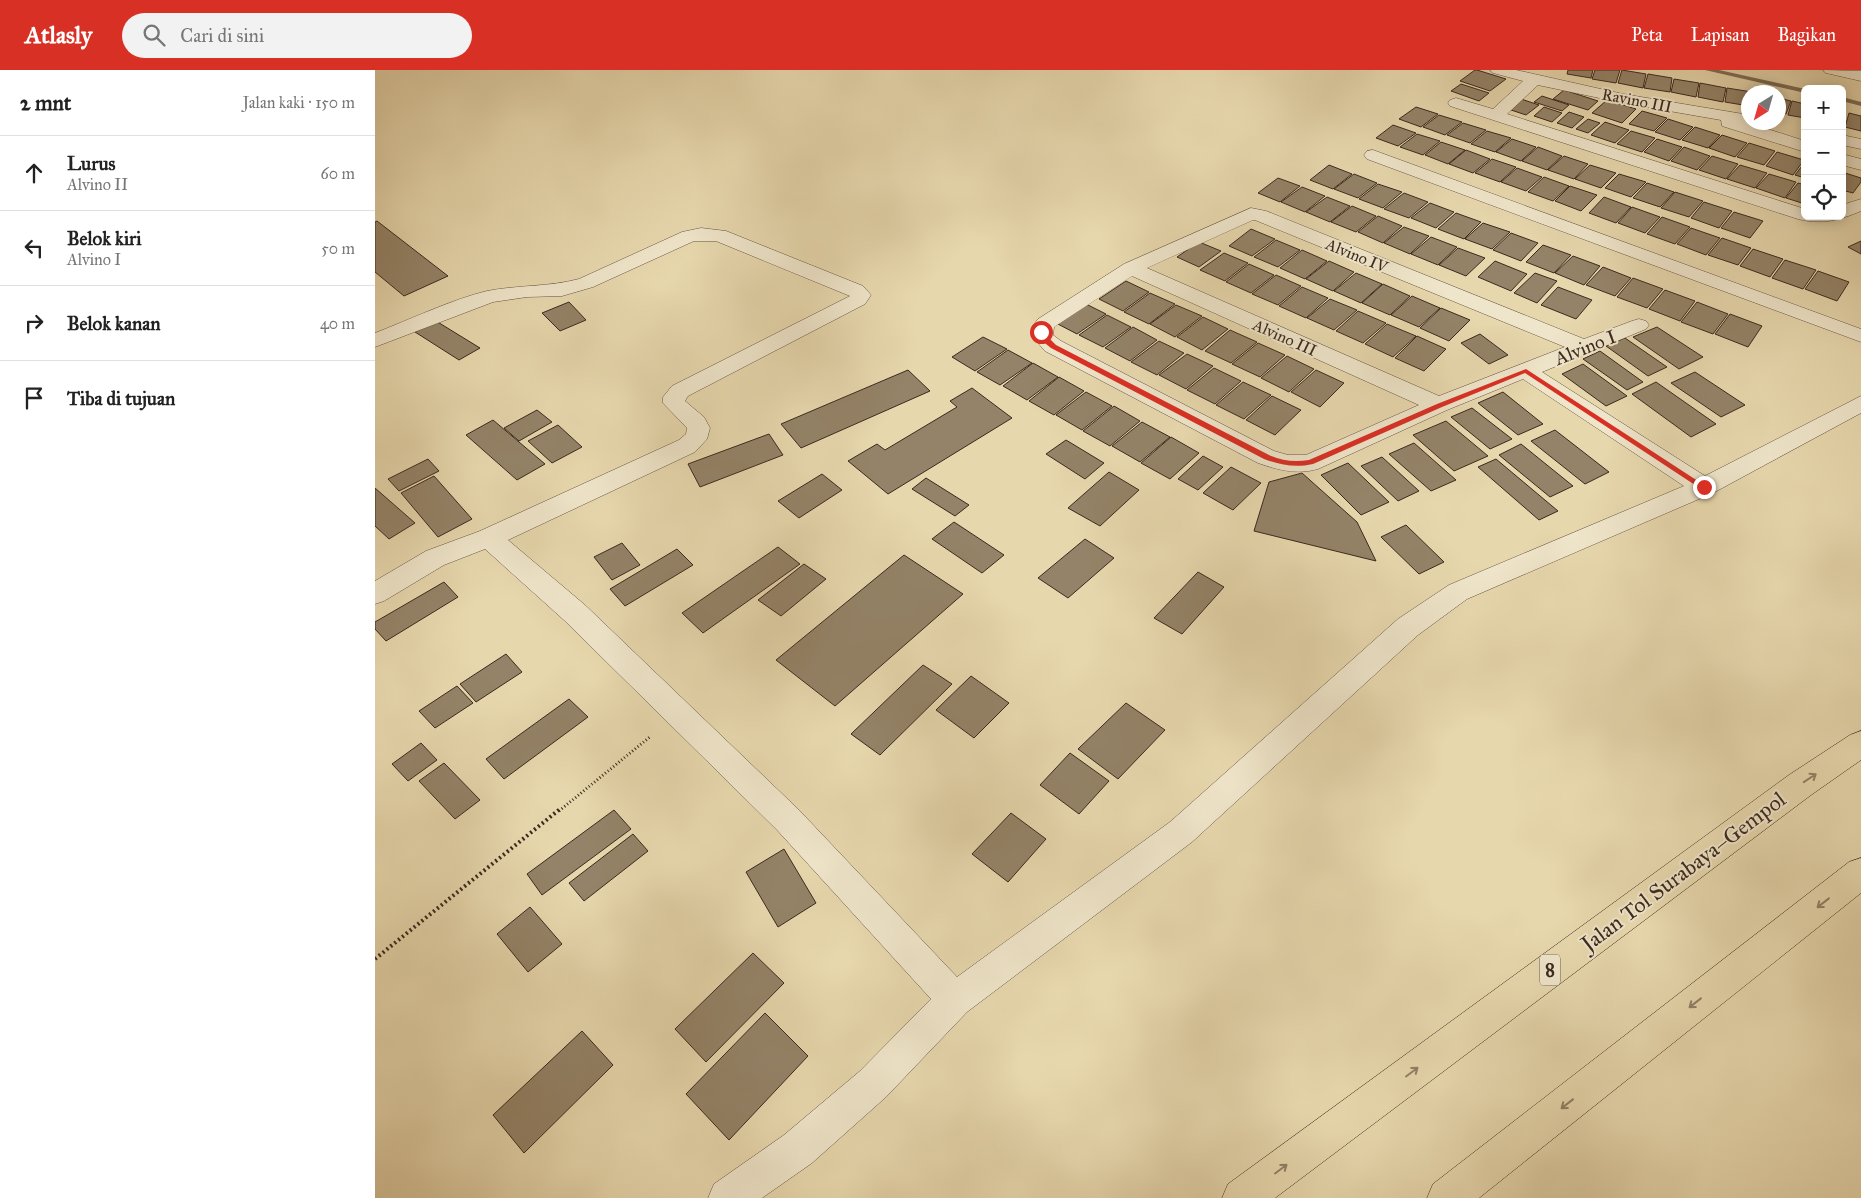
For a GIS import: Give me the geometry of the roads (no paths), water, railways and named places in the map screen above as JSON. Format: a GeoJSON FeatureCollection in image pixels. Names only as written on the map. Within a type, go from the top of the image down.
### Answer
{"type":"FeatureCollection","features":[{"type":"Feature","properties":{"kind":"highway","name":"Jalan Tol Surabaya–Gempol"},"geometry":{"type":"LineString","coordinates":[[1242,1198],[1800,785],[1861,744]]}},
{"type":"Feature","properties":{"kind":"highway"},"geometry":{"type":"LineString","coordinates":[[1447,1198],[1861,873]]}},
{"type":"Feature","properties":{"kind":"street","name":"Ravino III"},"geometry":{"type":"LineString","coordinates":[[1498,70],[1534,80],[1741,119]]}},
{"type":"Feature","properties":{"kind":"street"},"geometry":{"type":"LineString","coordinates":[[1831,70],[1855,73]]}},
{"type":"Feature","properties":{"kind":"street"},"geometry":{"type":"LineString","coordinates":[[1495,116],[1534,80]]}},
{"type":"Feature","properties":{"kind":"street"},"geometry":{"type":"LineString","coordinates":[[1456,103],[1801,215]]}},
{"type":"Feature","properties":{"kind":"street"},"geometry":{"type":"LineString","coordinates":[[1699,112],[1801,146]]}},
{"type":"Feature","properties":{"kind":"street"},"geometry":{"type":"LineString","coordinates":[[1786,128],[1801,131]]}},
{"type":"Feature","properties":{"kind":"street"},"geometry":{"type":"LineString","coordinates":[[1846,141],[1861,144]]}},
{"type":"Feature","properties":{"kind":"street"},"geometry":{"type":"LineString","coordinates":[[1373,155],[1861,336]]}},
{"type":"Feature","properties":{"kind":"street"},"geometry":{"type":"LineString","coordinates":[[1846,160],[1861,165]]}},
{"type":"Feature","properties":{"kind":"street"},"geometry":{"type":"LineString","coordinates":[[1846,210],[1861,204]]}},
{"type":"Feature","properties":{"kind":"street","name":"Alvino IV"},"geometry":{"type":"LineString","coordinates":[[1310,463],[1282,463],[1267,457],[1053,346],[1043,338],[1041,332],[1045,323],[1131,268],[1245,215],[1259,215],[1584,347]]}},
{"type":"Feature","properties":{"kind":"street"},"geometry":{"type":"LineString","coordinates":[[375,340],[489,297],[561,290],[586,283],[689,236],[701,234],[719,235],[856,290],[861,295],[859,300],[680,391],[675,396],[675,402],[695,420],[699,432],[697,438],[687,446],[489,538],[435,558],[375,594]]}},
{"type":"Feature","properties":{"kind":"street","name":"Alvino III"},"geometry":{"type":"LineString","coordinates":[[1131,268],[1439,405]]}},
{"type":"Feature","properties":{"kind":"street","name":"Alvino I"},"geometry":{"type":"LineString","coordinates":[[1310,463],[1439,405],[1639,325]]}},
{"type":"Feature","properties":{"kind":"street"},"geometry":{"type":"LineString","coordinates":[[1526,371],[1704,487]]}},
{"type":"Feature","properties":{"kind":"street"},"geometry":{"type":"LineString","coordinates":[[728,1198],[798,1149],[821,1130],[873,1084],[955,1000],[1181,832],[1407,627],[1458,592],[1704,487],[1861,403]]}},
{"type":"Feature","properties":{"kind":"street"},"geometry":{"type":"LineString","coordinates":[[489,538],[575,613],[788,820],[955,1000]]}},
{"type":"Feature","properties":{"kind":"waterway"},"geometry":{"type":"LineString","coordinates":[[1709,70],[1801,90]]}},
{"type":"Feature","properties":{"kind":"waterway"},"geometry":{"type":"LineString","coordinates":[[1846,100],[1861,104]]}}]}
